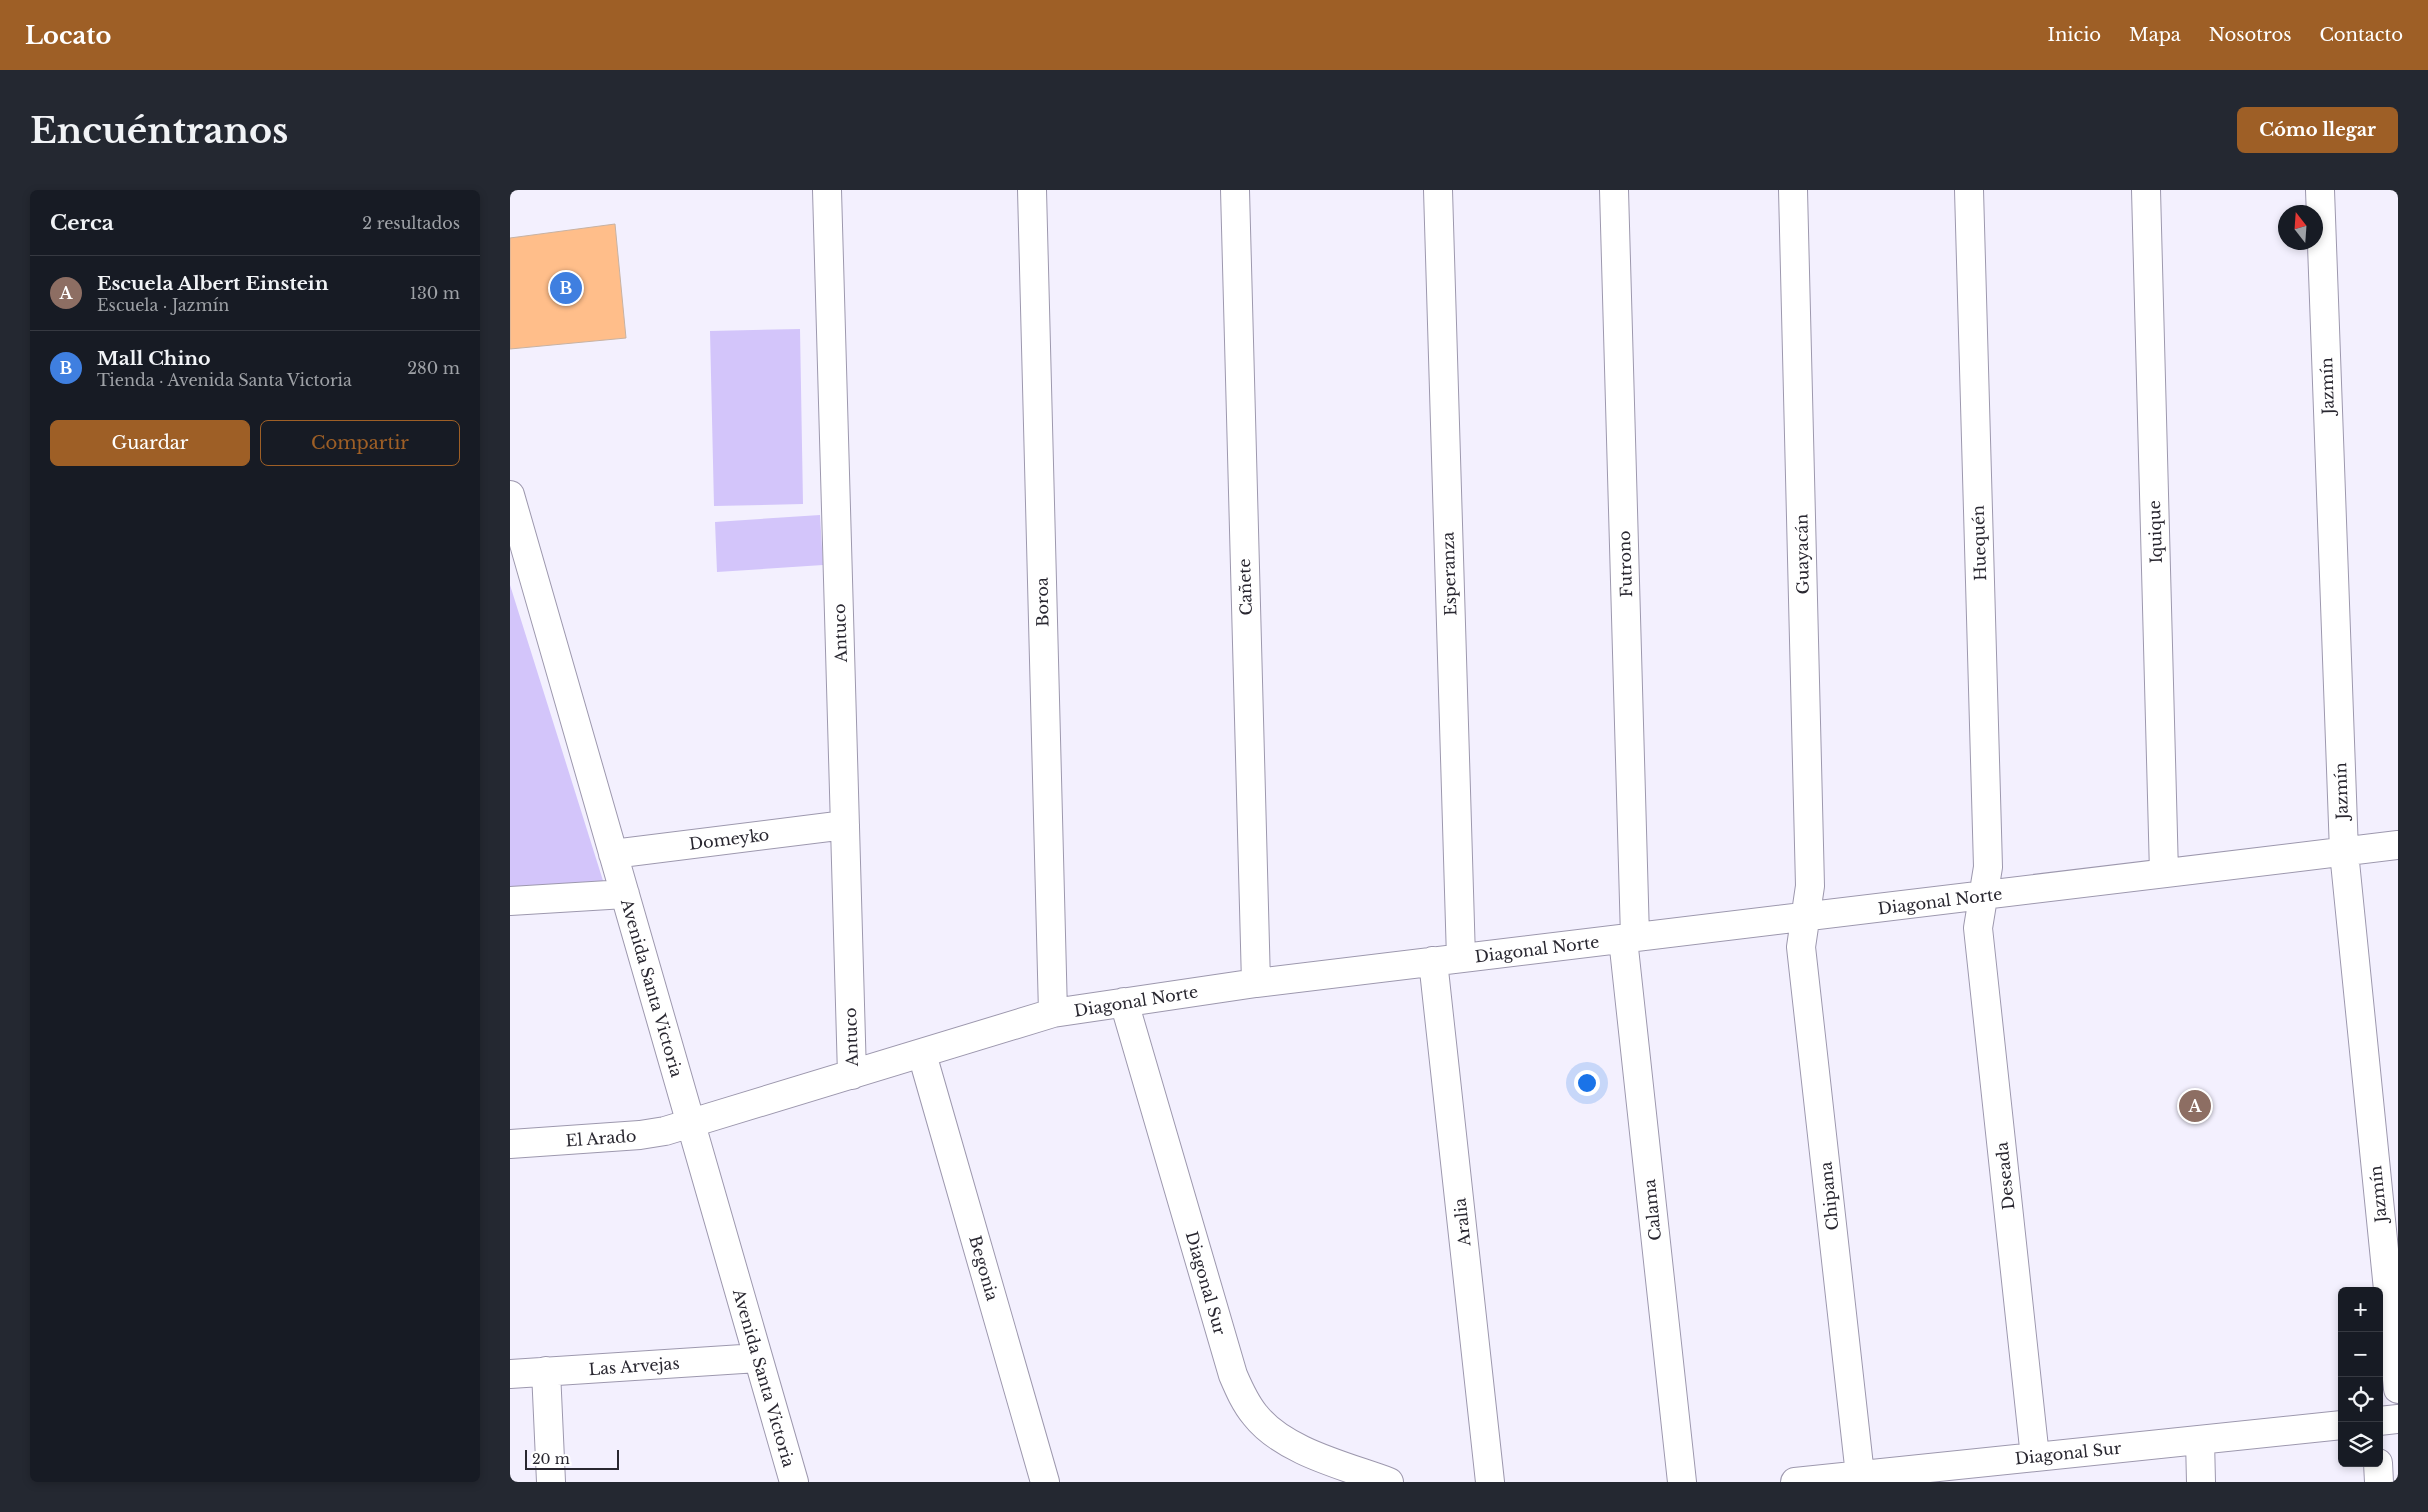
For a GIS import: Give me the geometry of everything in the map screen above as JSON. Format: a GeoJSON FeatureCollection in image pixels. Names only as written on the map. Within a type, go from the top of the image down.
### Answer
{"type":"FeatureCollection","features":[{"type":"Feature","properties":{"kind":"street","name":"Antuco"},"geometry":{"type":"LineString","coordinates":[[827,190],[852,1075]]}},
{"type":"Feature","properties":{"kind":"street","name":"Boroa"},"geometry":{"type":"LineString","coordinates":[[1032,190],[1053,1013]]}},
{"type":"Feature","properties":{"kind":"street","name":"Cañete"},"geometry":{"type":"LineString","coordinates":[[1235,190],[1256,983]]}},
{"type":"Feature","properties":{"kind":"street","name":"Esperanza"},"geometry":{"type":"LineString","coordinates":[[1438,190],[1461,958]]}},
{"type":"Feature","properties":{"kind":"street","name":"Futrono"},"geometry":{"type":"LineString","coordinates":[[1614,190],[1629,938]]}},
{"type":"Feature","properties":{"kind":"street","name":"Guayacán"},"geometry":{"type":"LineString","coordinates":[[1794,190],[1810,886],[1805,917]]}},
{"type":"Feature","properties":{"kind":"street","name":"Huequén"},"geometry":{"type":"LineString","coordinates":[[1969,190],[1988,866],[1984,895]]}},
{"type":"Feature","properties":{"kind":"street","name":"Iquique"},"geometry":{"type":"LineString","coordinates":[[2146,190],[2164,873]]}},
{"type":"Feature","properties":{"kind":"street","name":"Jazmín"},"geometry":{"type":"LineString","coordinates":[[2320,190],[2344,852],[2398,1389]]}},
{"type":"Feature","properties":{"kind":"street","name":"Avenida Santa Victoria"},"geometry":{"type":"LineString","coordinates":[[510,495],[794,1482]]}},
{"type":"Feature","properties":{"kind":"street","name":"Domeyko"},"geometry":{"type":"LineString","coordinates":[[613,854],[845,825]]}},
{"type":"Feature","properties":{"kind":"street","name":"Diagonal Norte"},"geometry":{"type":"LineString","coordinates":[[691,1121],[852,1075],[1053,1013],[1256,983],[2398,845]]}},
{"type":"Feature","properties":{"kind":"street"},"geometry":{"type":"LineString","coordinates":[[510,902],[625,894]]}},
{"type":"Feature","properties":{"kind":"street","name":"Deseada"},"geometry":{"type":"LineString","coordinates":[[1984,895],[1978,928],[2036,1457]]}},
{"type":"Feature","properties":{"kind":"street","name":"Chipana"},"geometry":{"type":"LineString","coordinates":[[1805,917],[1801,948],[1860,1475]]}},
{"type":"Feature","properties":{"kind":"street","name":"Calama"},"geometry":{"type":"LineString","coordinates":[[1629,938],[1682,1482]]}},
{"type":"Feature","properties":{"kind":"street","name":"Aralia"},"geometry":{"type":"LineString","coordinates":[[1433,961],[1490,1482]]}},
{"type":"Feature","properties":{"kind":"street","name":"Diagonal Sur"},"geometry":{"type":"LineString","coordinates":[[1124,1002],[1233,1375],[1242,1396],[1261,1422],[1283,1440],[1323,1458],[1389,1482]]}},
{"type":"Feature","properties":{"kind":"street","name":"Begonia"},"geometry":{"type":"LineString","coordinates":[[922,1054],[1045,1482]]}},
{"type":"Feature","properties":{"kind":"street","name":"El Arado"},"geometry":{"type":"LineString","coordinates":[[510,1144],[640,1135],[665,1131],[691,1121]]}},
{"type":"Feature","properties":{"kind":"street","name":"Las Arvejas"},"geometry":{"type":"LineString","coordinates":[[510,1374],[758,1358]]}},
{"type":"Feature","properties":{"kind":"street"},"geometry":{"type":"LineString","coordinates":[[546,1371],[551,1482]]}},
{"type":"Feature","properties":{"kind":"street"},"geometry":{"type":"LineString","coordinates":[[2383,1421],[2398,1419]]}},
{"type":"Feature","properties":{"kind":"street","name":"Diagonal Sur"},"geometry":{"type":"LineString","coordinates":[[1795,1482],[2338,1425]]}},
{"type":"Feature","properties":{"kind":"street"},"geometry":{"type":"LineString","coordinates":[[2200,1440],[2201,1482]]}},
{"type":"Feature","properties":{"kind":"street"},"geometry":{"type":"LineString","coordinates":[[2378,1467],[2379,1482]]}},
{"type":"Feature","properties":{"kind":"shaded area"},"geometry":{"type":"Polygon","coordinates":[[[800,329],[803,504],[714,506],[710,331],[800,329]]]}},
{"type":"Feature","properties":{"kind":"shaded area"},"geometry":{"type":"Polygon","coordinates":[[[820,515],[823,565],[717,572],[715,522],[820,515]]]}},
{"type":"Feature","properties":{"kind":"shaded area"},"geometry":{"type":"Polygon","coordinates":[[[510,585],[605,887],[510,891],[510,585]]]}},
{"type":"Feature","properties":{"kind":"building"},"geometry":{"type":"Polygon","coordinates":[[[615,224],[626,338],[510,349],[510,238],[615,224]]]}},
{"type":"Feature","properties":{"kind":"place","name":"Mall Chino"},"geometry":{"type":"Point","coordinates":[566,288]}},
{"type":"Feature","properties":{"kind":"place","name":"Escuela Albert Einstein"},"geometry":{"type":"Point","coordinates":[2195,1106]}}]}
